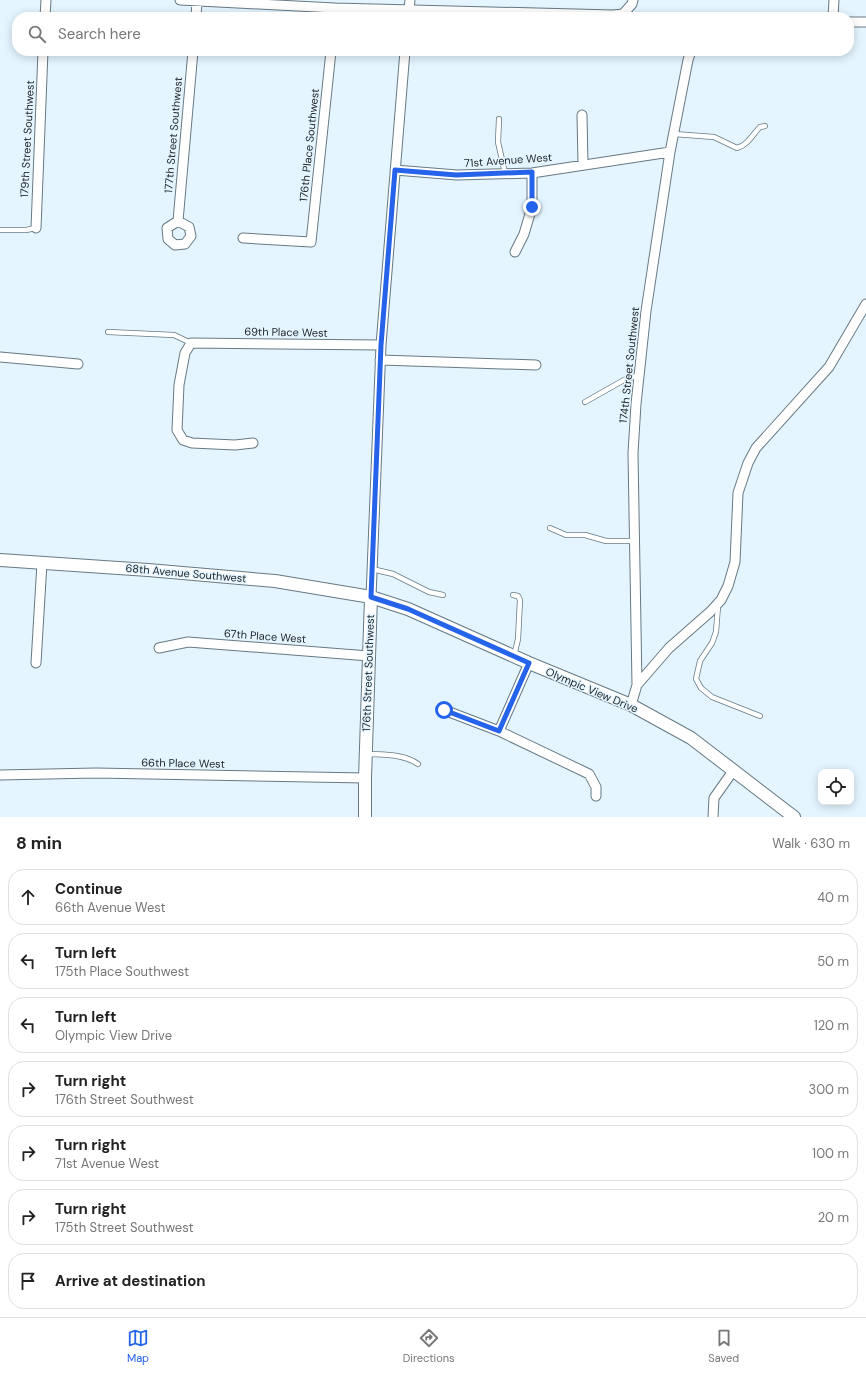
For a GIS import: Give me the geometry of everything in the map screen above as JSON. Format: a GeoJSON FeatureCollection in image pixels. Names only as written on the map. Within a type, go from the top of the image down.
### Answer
{"type":"FeatureCollection","features":[{"type":"Feature","properties":{"kind":"main road","name":"68th Avenue Southwest"},"geometry":{"type":"LineString","coordinates":[[0,560],[148,570],[275,581],[371,597]]}},
{"type":"Feature","properties":{"kind":"main road","name":"Olympic View Drive"},"geometry":{"type":"LineString","coordinates":[[371,597],[408,609],[529,663],[631,705],[691,738],[794,817]]}},
{"type":"Feature","properties":{"kind":"main road","name":"176th Street Southwest"},"geometry":{"type":"LineString","coordinates":[[365,817],[371,597]]}},
{"type":"Feature","properties":{"kind":"street"},"geometry":{"type":"LineString","coordinates":[[45,12],[46,0]]}},
{"type":"Feature","properties":{"kind":"street"},"geometry":{"type":"LineString","coordinates":[[180,0],[217,1],[335,12],[409,9],[511,12]]}},
{"type":"Feature","properties":{"kind":"street"},"geometry":{"type":"LineString","coordinates":[[625,12],[632,4],[632,0]]}},
{"type":"Feature","properties":{"kind":"street"},"geometry":{"type":"LineString","coordinates":[[833,12],[834,0]]}},
{"type":"Feature","properties":{"kind":"street"},"geometry":{"type":"LineString","coordinates":[[196,12],[197,1]]}},
{"type":"Feature","properties":{"kind":"street"},"geometry":{"type":"LineString","coordinates":[[854,22],[866,22]]}},
{"type":"Feature","properties":{"kind":"street","name":"179th Street Southwest"},"geometry":{"type":"LineString","coordinates":[[36,228],[43,56]]}},
{"type":"Feature","properties":{"kind":"street","name":"177th Street Southwest"},"geometry":{"type":"LineString","coordinates":[[178,221],[193,56]]}},
{"type":"Feature","properties":{"kind":"street","name":"176th Place Southwest"},"geometry":{"type":"LineString","coordinates":[[243,238],[311,242],[330,56]]}},
{"type":"Feature","properties":{"kind":"street","name":"176th Street Southwest"},"geometry":{"type":"LineString","coordinates":[[371,597],[380,360],[405,56]]}},
{"type":"Feature","properties":{"kind":"street","name":"174th Street Southwest"},"geometry":{"type":"LineString","coordinates":[[637,685],[633,453],[639,375],[646,311],[670,152],[690,56]]}},
{"type":"Feature","properties":{"kind":"street"},"geometry":{"type":"LineString","coordinates":[[582,115],[583,164]]}},
{"type":"Feature","properties":{"kind":"street","name":"71st Avenue West"},"geometry":{"type":"LineString","coordinates":[[395,170],[456,175],[505,174],[532,172],[670,152]]}},
{"type":"Feature","properties":{"kind":"street"},"geometry":{"type":"LineString","coordinates":[[516,252],[524,234],[532,207],[532,172]]}},
{"type":"Feature","properties":{"kind":"street"},"geometry":{"type":"LineString","coordinates":[[631,705],[637,685],[669,648],[721,600],[728,586],[735,562],[738,493],[748,463],[756,448],[830,367],[866,304]]}},
{"type":"Feature","properties":{"kind":"street"},"geometry":{"type":"LineString","coordinates":[[191,343],[185,353],[179,385],[177,430],[184,440],[192,443],[234,445],[253,443]]}},
{"type":"Feature","properties":{"kind":"street","name":"69th Place West"},"geometry":{"type":"LineString","coordinates":[[191,343],[381,345]]}},
{"type":"Feature","properties":{"kind":"street"},"geometry":{"type":"LineString","coordinates":[[0,357],[78,364]]}},
{"type":"Feature","properties":{"kind":"street"},"geometry":{"type":"LineString","coordinates":[[380,360],[536,365]]}},
{"type":"Feature","properties":{"kind":"street"},"geometry":{"type":"LineString","coordinates":[[36,663],[42,563]]}},
{"type":"Feature","properties":{"kind":"street","name":"67th Place West"},"geometry":{"type":"LineString","coordinates":[[159,648],[188,642],[369,656]]}},
{"type":"Feature","properties":{"kind":"street"},"geometry":{"type":"LineString","coordinates":[[499,731],[529,663]]}},
{"type":"Feature","properties":{"kind":"street"},"geometry":{"type":"LineString","coordinates":[[444,710],[499,731],[589,774],[596,787],[596,796]]}},
{"type":"Feature","properties":{"kind":"street"},"geometry":{"type":"LineString","coordinates":[[713,817],[714,798],[733,771]]}},
{"type":"Feature","properties":{"kind":"street","name":"66th Place West"},"geometry":{"type":"LineString","coordinates":[[0,775],[96,773],[365,778]]}},
{"type":"Feature","properties":{"kind":"lane"},"geometry":{"type":"LineString","coordinates":[[499,119],[498,142],[505,174]]}},
{"type":"Feature","properties":{"kind":"lane"},"geometry":{"type":"LineString","coordinates":[[674,134],[714,137],[737,148],[748,141],[760,127],[765,126]]}},
{"type":"Feature","properties":{"kind":"lane"},"geometry":{"type":"LineString","coordinates":[[0,230],[26,230],[36,228]]}},
{"type":"Feature","properties":{"kind":"lane"},"geometry":{"type":"LineString","coordinates":[[108,332],[174,335],[191,343]]}},
{"type":"Feature","properties":{"kind":"lane"},"geometry":{"type":"LineString","coordinates":[[584,402],[624,380],[639,375]]}},
{"type":"Feature","properties":{"kind":"lane"},"geometry":{"type":"LineString","coordinates":[[550,528],[566,535],[585,535],[606,541],[635,541]]}},
{"type":"Feature","properties":{"kind":"lane"},"geometry":{"type":"LineString","coordinates":[[372,569],[393,574],[429,592],[443,595]]}},
{"type":"Feature","properties":{"kind":"lane"},"geometry":{"type":"LineString","coordinates":[[513,595],[518,596],[520,600],[518,639],[514,656]]}},
{"type":"Feature","properties":{"kind":"lane"},"geometry":{"type":"LineString","coordinates":[[718,604],[716,632],[712,643],[700,661],[696,679],[701,688],[712,697],[760,716]]}},
{"type":"Feature","properties":{"kind":"lane"},"geometry":{"type":"LineString","coordinates":[[366,754],[405,757],[418,764]]}},
{"type":"Feature","properties":{"kind":"route"},"geometry":{"type":"LineString","coordinates":[[444,710],[499,731],[529,663],[408,609],[371,597],[381,345],[395,170],[456,175],[532,172],[532,207]]}}]}
